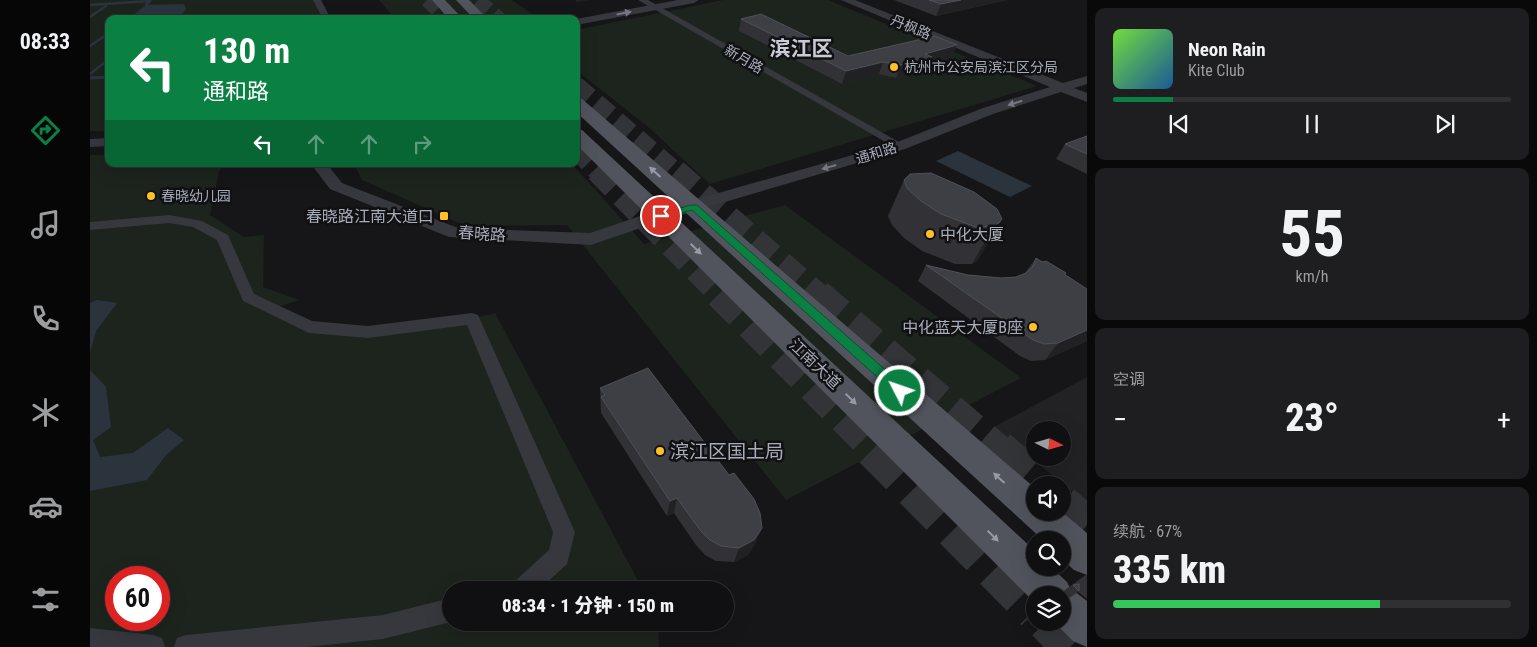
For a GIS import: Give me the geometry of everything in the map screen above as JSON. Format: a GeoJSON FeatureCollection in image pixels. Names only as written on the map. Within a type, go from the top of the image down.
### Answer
{"type":"FeatureCollection","features":[{"type":"Feature","properties":{"kind":"main road"},"geometry":{"type":"LineString","coordinates":[[438,0],[453,15]]}},
{"type":"Feature","properties":{"kind":"main road"},"geometry":{"type":"LineString","coordinates":[[462,0],[478,15]]}},
{"type":"Feature","properties":{"kind":"main road"},"geometry":{"type":"LineString","coordinates":[[580,107],[1026,502]]}},
{"type":"Feature","properties":{"kind":"main road","name":"江南大道"},"geometry":{"type":"LineString","coordinates":[[580,138],[1045,586]]}},
{"type":"Feature","properties":{"kind":"main road"},"geometry":{"type":"LineString","coordinates":[[1047,521],[1087,556]]}},
{"type":"Feature","properties":{"kind":"main road"},"geometry":{"type":"LineString","coordinates":[[1071,612],[1087,627]]}},
{"type":"Feature","properties":{"kind":"street"},"geometry":{"type":"LineString","coordinates":[[317,0],[326,15]]}},
{"type":"Feature","properties":{"kind":"street","name":"新月路"},"geometry":{"type":"LineString","coordinates":[[642,0],[900,146]]}},
{"type":"Feature","properties":{"kind":"street"},"geometry":{"type":"LineString","coordinates":[[580,21],[694,0]]}},
{"type":"Feature","properties":{"kind":"street","name":"丹枫路"},"geometry":{"type":"LineString","coordinates":[[846,0],[1087,98]]}},
{"type":"Feature","properties":{"kind":"street","name":"通和路"},"geometry":{"type":"LineString","coordinates":[[661,216],[900,146],[988,111],[1087,80]]}},
{"type":"Feature","properties":{"kind":"street"},"geometry":{"type":"LineString","coordinates":[[90,143],[105,142]]}},
{"type":"Feature","properties":{"kind":"street","name":"春晓路"},"geometry":{"type":"LineString","coordinates":[[321,167],[336,186],[456,233],[591,240],[661,216]]}},
{"type":"Feature","properties":{"kind":"street"},"geometry":{"type":"LineString","coordinates":[[90,226],[169,220],[197,224],[223,238],[248,297],[309,327],[368,332],[472,319],[564,532],[559,556],[532,581]]}},
{"type":"Feature","properties":{"kind":"street"},"geometry":{"type":"LineString","coordinates":[[186,647],[383,627],[442,612]]}},
{"type":"Feature","properties":{"kind":"street"},"geometry":{"type":"LineString","coordinates":[[90,640],[153,647]]}},
{"type":"Feature","properties":{"kind":"shaded area"},"geometry":{"type":"Polygon","coordinates":[[[90,0],[314,0],[321,15],[105,15],[105,131],[90,131],[90,0]]]}},
{"type":"Feature","properties":{"kind":"shaded area"},"geometry":{"type":"Polygon","coordinates":[[[379,0],[512,0],[533,15],[392,15],[379,0]]]}},
{"type":"Feature","properties":{"kind":"shaded area"},"geometry":{"type":"Polygon","coordinates":[[[723,0],[828,0],[1037,86],[710,184],[647,126],[580,73],[580,29],[723,0]]]}},
{"type":"Feature","properties":{"kind":"shaded area"},"geometry":{"type":"Polygon","coordinates":[[[184,4],[186,9],[182,15],[133,15],[146,5],[184,4]]]}},
{"type":"Feature","properties":{"kind":"shaded area"},"geometry":{"type":"Polygon","coordinates":[[[958,151],[1032,186],[1010,197],[936,161],[958,151]]]}},
{"type":"Feature","properties":{"kind":"shaded area"},"geometry":{"type":"Polygon","coordinates":[[[90,155],[105,155],[105,167],[222,167],[219,172],[210,215],[244,237],[264,235],[263,287],[299,300],[272,309],[301,324],[332,330],[403,329],[495,313],[638,581],[442,581],[442,631],[658,631],[659,647],[104,647],[90,640],[90,155]]]}},
{"type":"Feature","properties":{"kind":"shaded area"},"geometry":{"type":"Polygon","coordinates":[[[356,167],[575,167],[644,244],[785,205],[1021,378],[786,500],[567,225],[466,226],[362,180],[356,167]]]}},
{"type":"Feature","properties":{"kind":"shaded area"},"geometry":{"type":"Polygon","coordinates":[[[97,300],[117,303],[96,331],[90,352],[90,303],[97,300]]]}},
{"type":"Feature","properties":{"kind":"shaded area"},"geometry":{"type":"Polygon","coordinates":[[[90,370],[106,387],[111,427],[93,440],[100,457],[133,453],[168,428],[184,440],[166,455],[147,480],[90,491],[90,370]]]}},
{"type":"Feature","properties":{"kind":"shaded area"},"geometry":{"type":"Polygon","coordinates":[[[1087,377],[1087,504],[1071,491],[1071,476],[1053,476],[1041,466],[1071,466],[1071,421],[1026,421],[1026,453],[994,427],[1087,377]]]}},
{"type":"Feature","properties":{"kind":"building"},"geometry":{"type":"Polygon","coordinates":[[[929,0],[961,0],[941,4],[929,0]]]}},
{"type":"Feature","properties":{"kind":"building"},"geometry":{"type":"Polygon","coordinates":[[[761,14],[848,56],[935,36],[957,45],[925,54],[932,57],[901,65],[883,62],[846,71],[741,19],[761,14]]]}},
{"type":"Feature","properties":{"kind":"building"},"geometry":{"type":"Polygon","coordinates":[[[1087,136],[1087,154],[1065,144],[1087,136]]]}},
{"type":"Feature","properties":{"kind":"building"},"geometry":{"type":"Polygon","coordinates":[[[931,173],[974,192],[997,209],[1002,219],[994,226],[976,227],[941,214],[921,201],[907,188],[904,180],[910,174],[931,173]]]}},
{"type":"Feature","properties":{"kind":"building"},"geometry":{"type":"Polygon","coordinates":[[[1036,258],[1042,262],[1046,261],[1066,273],[1064,274],[1087,289],[1087,330],[1058,343],[1044,344],[1033,340],[926,265],[968,275],[1001,278],[1016,277],[1026,273],[1033,266],[1036,258]]]}},
{"type":"Feature","properties":{"kind":"building","name":"滨江区国土局"},"geometry":{"type":"Polygon","coordinates":[[[648,368],[729,475],[734,473],[754,499],[760,513],[762,528],[754,540],[739,548],[721,546],[710,540],[700,530],[677,498],[670,501],[601,397],[605,395],[600,388],[648,368]]]}},
{"type":"Feature","properties":{"kind":"building"},"geometry":{"type":"Polygon","coordinates":[[[1079,584],[1079,591],[1073,585],[1079,584]]]}},
{"type":"Feature","properties":{"kind":"waterway"},"geometry":{"type":"LineString","coordinates":[[90,5],[150,1],[146,5]]}},
{"type":"Feature","properties":{"kind":"waterway"},"geometry":{"type":"LineString","coordinates":[[90,17],[106,6]]}},
{"type":"Feature","properties":{"kind":"waterway"},"geometry":{"type":"LineString","coordinates":[[90,46],[105,36]]}},
{"type":"Feature","properties":{"kind":"waterway"},"geometry":{"type":"LineString","coordinates":[[90,74],[105,62]]}},
{"type":"Feature","properties":{"kind":"waterway"},"geometry":{"type":"LineString","coordinates":[[90,78],[105,77]]}},
{"type":"Feature","properties":{"kind":"tunnel"},"geometry":{"type":"LineString","coordinates":[[427,0],[442,15]]}},
{"type":"Feature","properties":{"kind":"tunnel"},"geometry":{"type":"LineString","coordinates":[[478,0],[495,15]]}},
{"type":"Feature","properties":{"kind":"tunnel"},"geometry":{"type":"LineString","coordinates":[[580,88],[678,173]]}},
{"type":"Feature","properties":{"kind":"tunnel"},"geometry":{"type":"LineString","coordinates":[[580,154],[598,173]]}},
{"type":"Feature","properties":{"kind":"tunnel"},"geometry":{"type":"LineString","coordinates":[[597,171],[720,295]]}},
{"type":"Feature","properties":{"kind":"tunnel"},"geometry":{"type":"LineString","coordinates":[[676,171],[819,295]]}},
{"type":"Feature","properties":{"kind":"tunnel"},"geometry":{"type":"LineString","coordinates":[[719,294],[874,450]]}},
{"type":"Feature","properties":{"kind":"tunnel"},"geometry":{"type":"LineString","coordinates":[[818,294],[1000,450]]}},
{"type":"Feature","properties":{"kind":"tunnel"},"geometry":{"type":"LineString","coordinates":[[873,449],[1026,603]]}},
{"type":"Feature","properties":{"kind":"tunnel"},"geometry":{"type":"LineString","coordinates":[[998,449],[1030,476]]}},
{"type":"Feature","properties":{"kind":"tunnel"},"geometry":{"type":"LineString","coordinates":[[1071,512],[1087,525]]}},
{"type":"Feature","properties":{"kind":"tunnel"},"geometry":{"type":"LineString","coordinates":[[1055,631],[1070,647]]}},
{"type":"Feature","properties":{"kind":"place","name":"杭州市公安局滨江区分局"},"geometry":{"type":"Point","coordinates":[894,67]}},
{"type":"Feature","properties":{"kind":"place","name":"春晓幼儿园"},"geometry":{"type":"Point","coordinates":[151,196]}},
{"type":"Feature","properties":{"kind":"place","name":"春晓路江南大道口"},"geometry":{"type":"Point","coordinates":[444,216]}},
{"type":"Feature","properties":{"kind":"place","name":"中化大厦"},"geometry":{"type":"Point","coordinates":[930,234]}},
{"type":"Feature","properties":{"kind":"place","name":"中化蓝天大厦B座"},"geometry":{"type":"Point","coordinates":[1033,327]}},
{"type":"Feature","properties":{"kind":"place","name":"滨江区国土局"},"geometry":{"type":"Point","coordinates":[660,451]}},
{"type":"Feature","properties":{"kind":"district","name":"滨江区"},"geometry":{"type":"Point","coordinates":[801,49]}},
{"type":"Feature","properties":{"kind":"route"},"geometry":{"type":"LineString","coordinates":[[661,216],[694,207],[900,391]]}}]}
